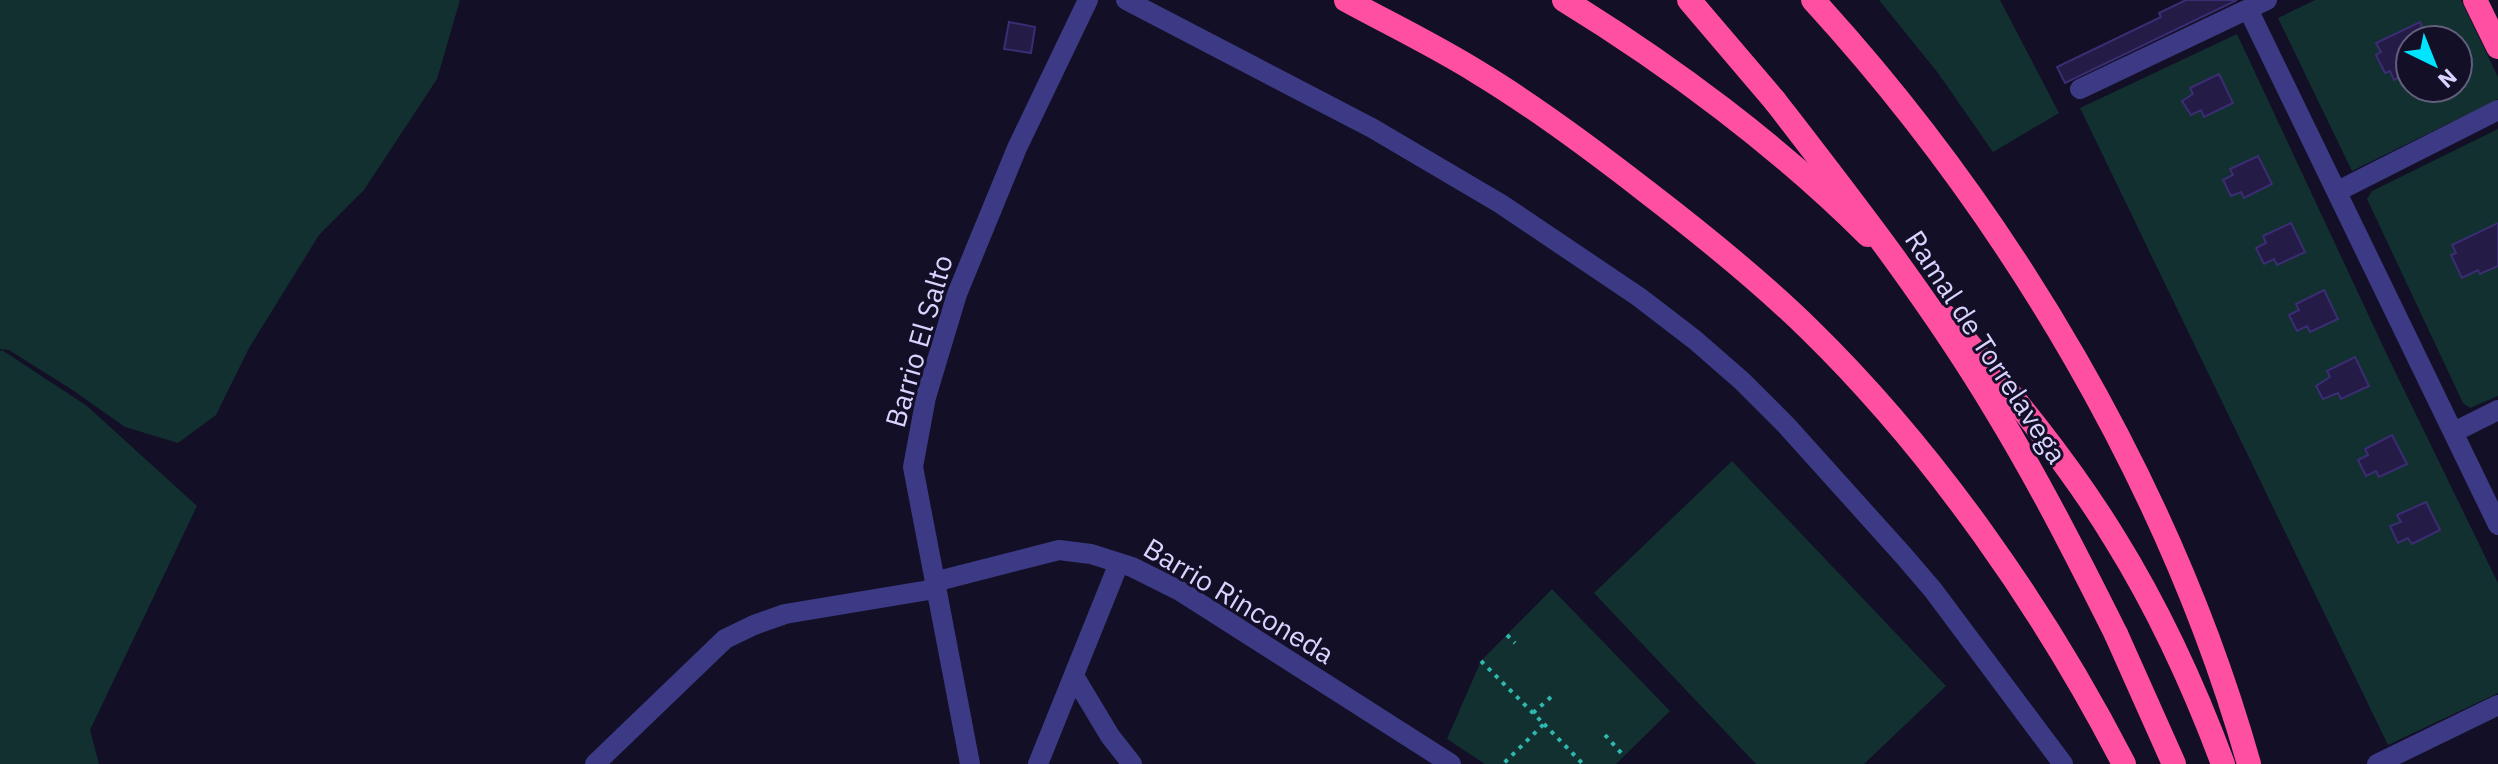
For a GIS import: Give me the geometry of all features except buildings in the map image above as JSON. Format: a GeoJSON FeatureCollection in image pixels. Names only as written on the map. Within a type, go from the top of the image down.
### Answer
{"type":"FeatureCollection","features":[{"type":"Feature","properties":{"kind":"highway"},"geometry":{"type":"LineString","coordinates":[[1346,0],[1479,73],[1540,113],[1696,230],[1809,329],[1900,430],[2007,569],[2077,678],[2124,764]]}},
{"type":"Feature","properties":{"kind":"highway"},"geometry":{"type":"LineString","coordinates":[[1564,0],[1669,70],[1737,122],[1852,218],[1937,307],[2041,433],[2114,537],[2176,651],[2223,764]]}},
{"type":"Feature","properties":{"kind":"highway","name":"Ramal de Torrelavega"},"geometry":{"type":"LineString","coordinates":[[1689,0],[1775,101],[1879,237],[1964,359],[2030,468],[2116,634],[2174,764]]}},
{"type":"Feature","properties":{"kind":"highway"},"geometry":{"type":"LineString","coordinates":[[1813,0],[1942,155],[2002,241],[2082,372],[2128,458],[2180,574],[2229,698],[2249,764]]}},
{"type":"Feature","properties":{"kind":"highway"},"geometry":{"type":"LineString","coordinates":[[2475,0],[2498,47]]}},
{"type":"Feature","properties":{"kind":"street","name":"Barrio El Salto"},"geometry":{"type":"LineString","coordinates":[[970,764],[913,467],[926,397],[957,294],[1017,148],[1088,0]]}},
{"type":"Feature","properties":{"kind":"street"},"geometry":{"type":"LineString","coordinates":[[1126,0],[1372,128],[1501,204],[1639,297],[1695,340],[1786,425],[1903,555],[1933,590],[2063,764]]}},
{"type":"Feature","properties":{"kind":"street"},"geometry":{"type":"LineString","coordinates":[[2080,89],[2267,0]]}},
{"type":"Feature","properties":{"kind":"street"},"geometry":{"type":"LineString","coordinates":[[2248,9],[2498,525]]}},
{"type":"Feature","properties":{"kind":"street"},"geometry":{"type":"LineString","coordinates":[[2338,191],[2498,110]]}},
{"type":"Feature","properties":{"kind":"street"},"geometry":{"type":"LineString","coordinates":[[2454,432],[2498,410]]}},
{"type":"Feature","properties":{"kind":"street","name":"Barrio Rinconeda"},"geometry":{"type":"LineString","coordinates":[[595,764],[725,639],[754,625],[785,614],[934,586],[1059,550],[1091,554],[1119,563],[1180,591],[1427,757],[1451,764]]}},
{"type":"Feature","properties":{"kind":"street"},"geometry":{"type":"LineString","coordinates":[[1038,764],[1119,563]]}},
{"type":"Feature","properties":{"kind":"street"},"geometry":{"type":"LineString","coordinates":[[1074,676],[1110,736],[1132,764]]}},
{"type":"Feature","properties":{"kind":"street"},"geometry":{"type":"LineString","coordinates":[[2377,764],[2498,705]]}},
{"type":"Feature","properties":{"kind":"path"},"geometry":{"type":"LineString","coordinates":[[1507,635],[1515,643]]}},
{"type":"Feature","properties":{"kind":"path"},"geometry":{"type":"LineString","coordinates":[[1481,661],[1583,764]]}},
{"type":"Feature","properties":{"kind":"path"},"geometry":{"type":"LineString","coordinates":[[1533,713],[1551,697]]}},
{"type":"Feature","properties":{"kind":"path"},"geometry":{"type":"LineString","coordinates":[[1503,764],[1544,724]]}},
{"type":"Feature","properties":{"kind":"path"},"geometry":{"type":"LineString","coordinates":[[1605,735],[1624,756]]}},
{"type":"Feature","properties":{"kind":"green space"},"geometry":{"type":"Polygon","coordinates":[[[0,0],[460,0],[437,79],[364,190],[319,235],[249,348],[216,415],[178,443],[125,427],[9,350],[0,349],[0,0]]]}},
{"type":"Feature","properties":{"kind":"green space"},"geometry":{"type":"Polygon","coordinates":[[[1879,0],[2000,0],[2059,113],[1993,152],[1938,73],[1879,0]]]}},
{"type":"Feature","properties":{"kind":"green space"},"geometry":{"type":"Polygon","coordinates":[[[2315,0],[2461,0],[2473,24],[2394,24],[2394,104],[2474,104],[2474,27],[2498,77],[2498,99],[2352,171],[2278,18],[2315,0]]]}},
{"type":"Feature","properties":{"kind":"green space"},"geometry":{"type":"Polygon","coordinates":[[[2237,34],[2498,583],[2498,693],[2388,745],[2080,108],[2237,34]]]}},
{"type":"Feature","properties":{"kind":"green space"},"geometry":{"type":"Polygon","coordinates":[[[2498,129],[2498,396],[2470,408],[2463,403],[2367,199],[2372,191],[2498,129]]]}},
{"type":"Feature","properties":{"kind":"green space"},"geometry":{"type":"Polygon","coordinates":[[[2,350],[87,406],[197,506],[90,730],[99,764],[0,764],[2,350]]]}},
{"type":"Feature","properties":{"kind":"green space"},"geometry":{"type":"Polygon","coordinates":[[[1732,461],[1946,686],[1864,764],[1756,764],[1594,593],[1732,461]]]}},
{"type":"Feature","properties":{"kind":"green space"},"geometry":{"type":"Polygon","coordinates":[[[1552,589],[1670,711],[1616,764],[1485,764],[1447,739],[1481,661],[1552,589]]]}}]}
